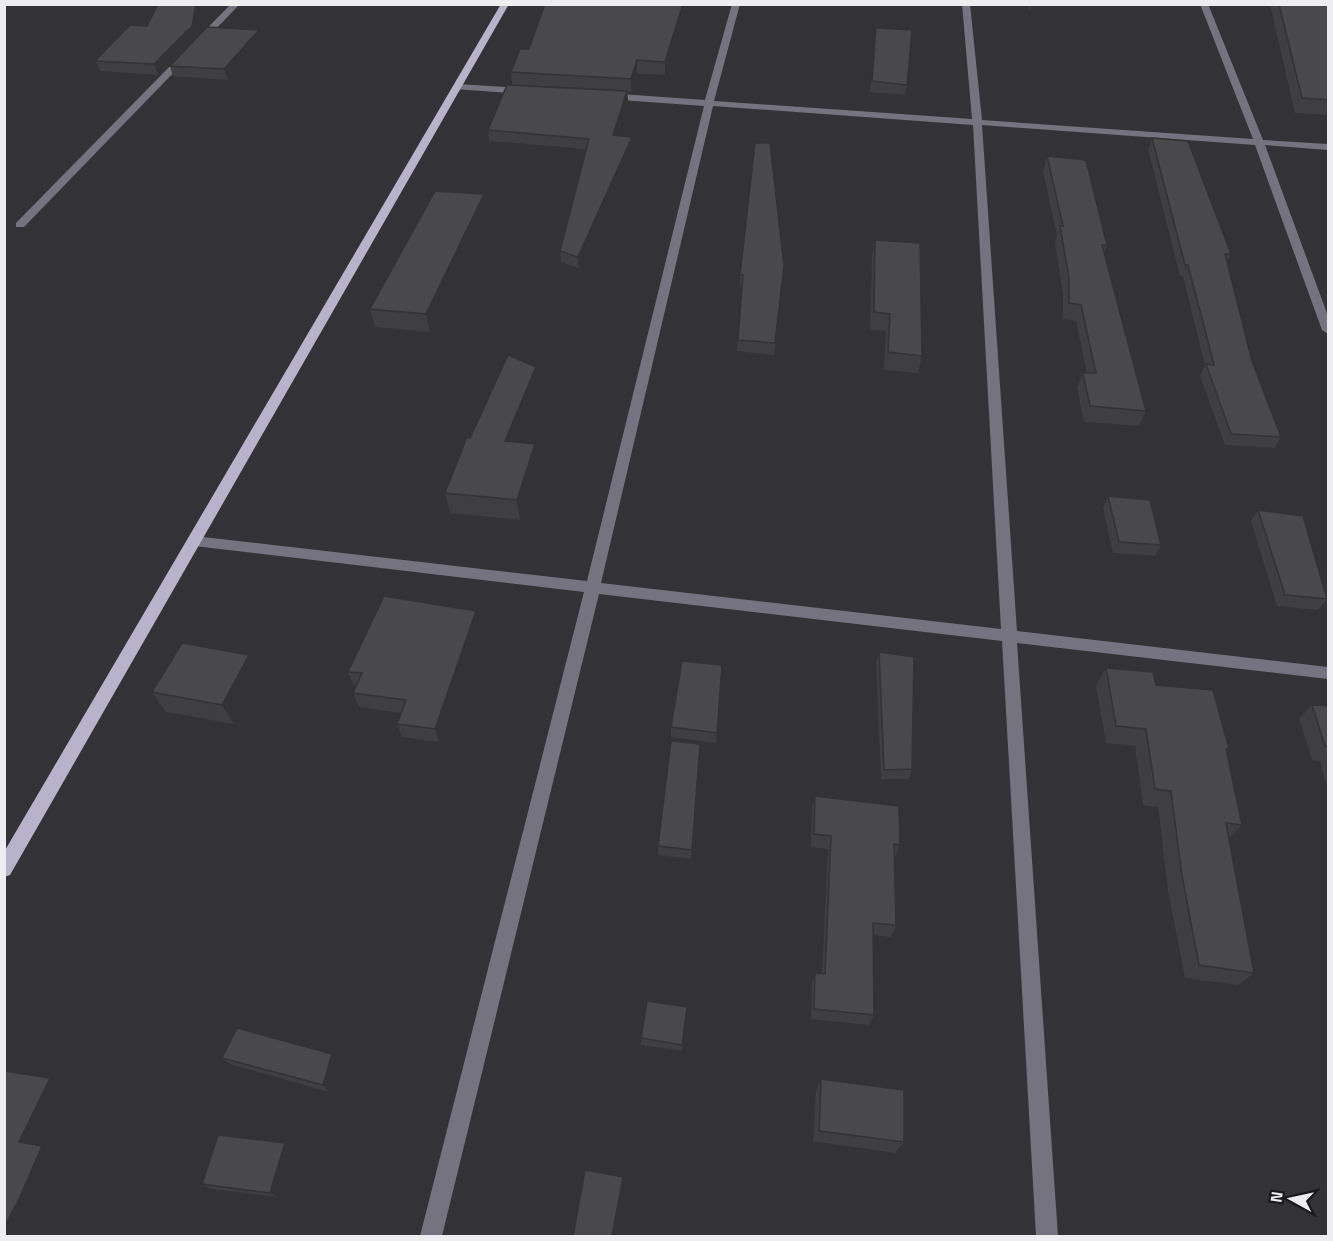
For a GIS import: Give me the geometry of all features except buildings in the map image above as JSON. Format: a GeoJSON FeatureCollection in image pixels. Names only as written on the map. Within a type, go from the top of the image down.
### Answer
{"type":"FeatureCollection","features":[{"type":"Feature","properties":{"kind":"main road"},"geometry":{"type":"LineString","coordinates":[[4,869],[505,4]]}},
{"type":"Feature","properties":{"kind":"street"},"geometry":{"type":"LineString","coordinates":[[20,225],[236,4]]}},
{"type":"Feature","properties":{"kind":"street"},"geometry":{"type":"LineString","coordinates":[[431,1236],[736,4]]}},
{"type":"Feature","properties":{"kind":"street"},"geometry":{"type":"LineString","coordinates":[[966,4],[977,121],[1047,1236]]}},
{"type":"Feature","properties":{"kind":"street"},"geometry":{"type":"LineString","coordinates":[[1204,4],[1259,142],[1329,330]]}},
{"type":"Feature","properties":{"kind":"street"},"geometry":{"type":"LineString","coordinates":[[457,87],[537,92]]}},
{"type":"Feature","properties":{"kind":"street"},"geometry":{"type":"LineString","coordinates":[[595,95],[1329,147]]}},
{"type":"Feature","properties":{"kind":"street"},"geometry":{"type":"LineString","coordinates":[[194,541],[1329,673]]}}]}
